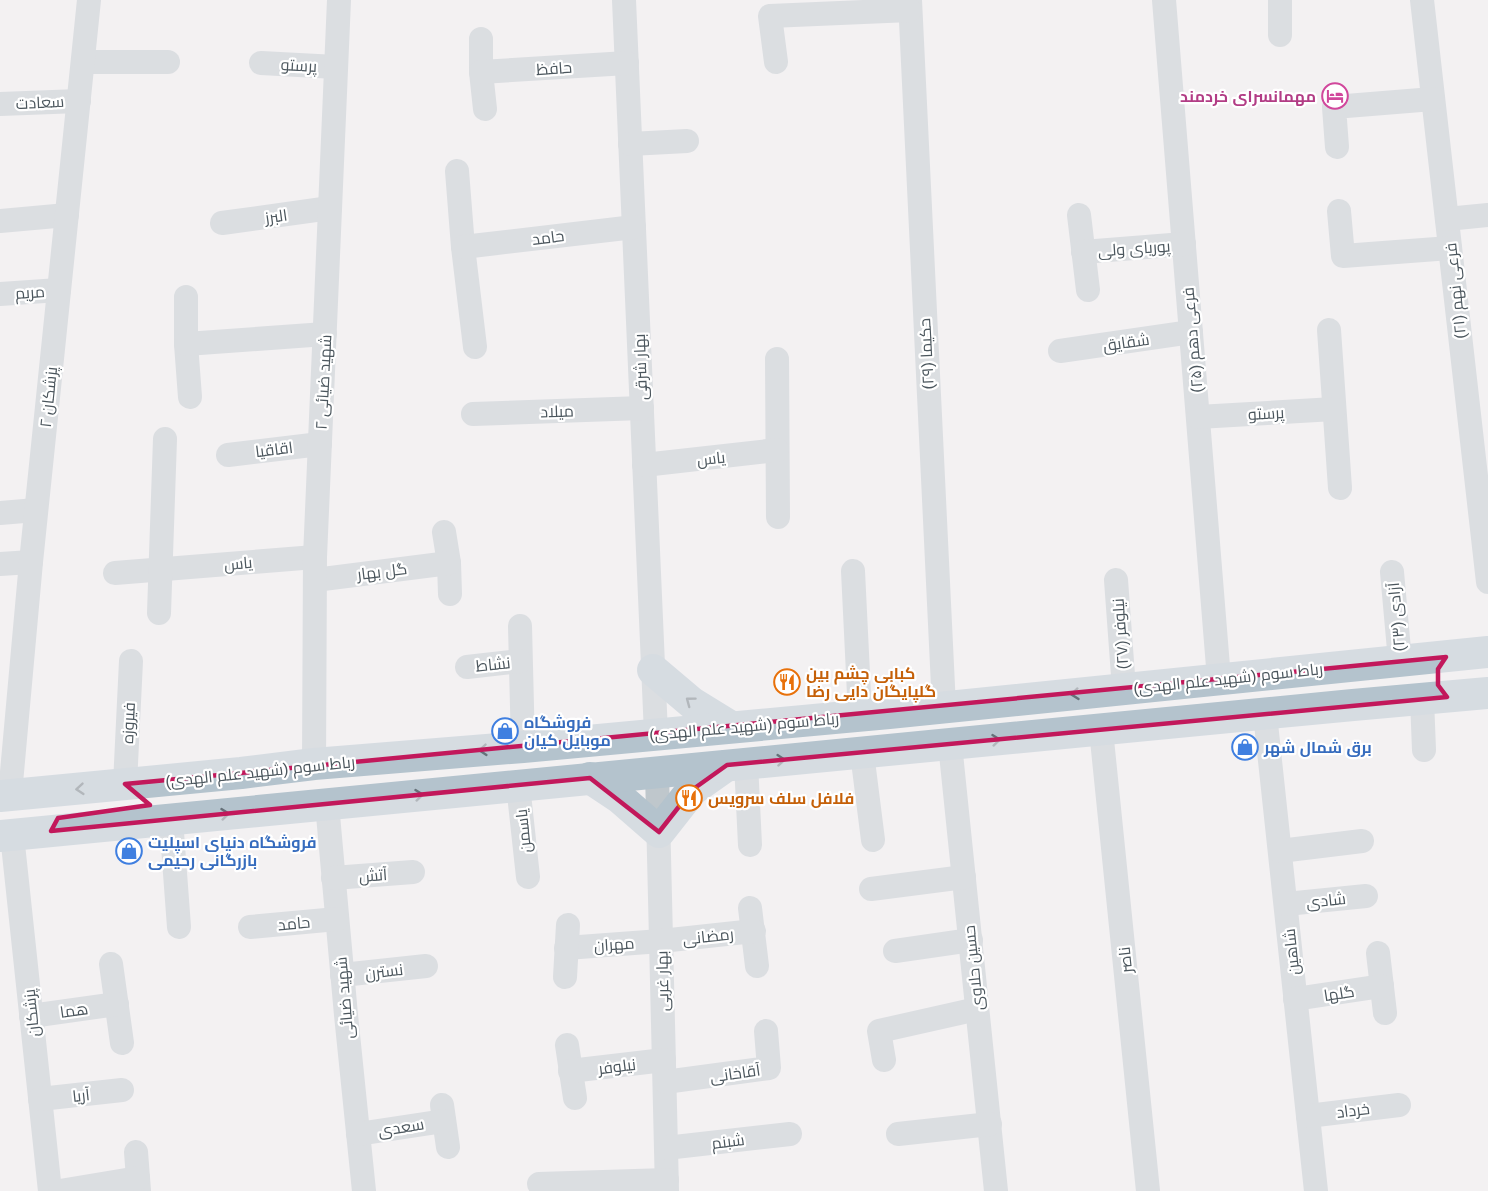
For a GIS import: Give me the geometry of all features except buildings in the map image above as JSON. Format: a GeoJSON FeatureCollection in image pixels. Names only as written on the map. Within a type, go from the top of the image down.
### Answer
{"type":"FeatureCollection","features":[{"type":"Feature","properties":{"kind":"main road","name":"رباط سوم (شهید علم الهدی)"},"geometry":{"type":"LineString","coordinates":[[5,795],[314,764],[523,747],[944,707],[1488,652]]}},
{"type":"Feature","properties":{"kind":"main road"},"geometry":{"type":"LineString","coordinates":[[1435,698],[1438,669],[1446,657]]}},
{"type":"Feature","properties":{"kind":"main road"},"geometry":{"type":"LineString","coordinates":[[1353,666],[1365,677],[1365,694],[1353,705]]}},
{"type":"Feature","properties":{"kind":"main road"},"geometry":{"type":"LineString","coordinates":[[653,670],[692,703],[731,727]]}},
{"type":"Feature","properties":{"kind":"main road"},"geometry":{"type":"LineString","coordinates":[[6,836],[1488,693]]}},
{"type":"Feature","properties":{"kind":"main road"},"geometry":{"type":"LineString","coordinates":[[656,734],[657,772]]}},
{"type":"Feature","properties":{"kind":"main road"},"geometry":{"type":"LineString","coordinates":[[590,778],[620,798],[659,832],[692,790],[737,764]]}},
{"type":"Feature","properties":{"kind":"main road"},"geometry":{"type":"LineString","coordinates":[[182,818],[190,799],[201,789],[241,773]]}},
{"type":"Feature","properties":{"kind":"main road"},"geometry":{"type":"LineString","coordinates":[[51,831],[58,818],[126,812],[140,808],[138,795],[125,784]]}},
{"type":"Feature","properties":{"kind":"street","name":"پزشکان ۲"},"geometry":{"type":"LineString","coordinates":[[5,795],[89,0]]}},
{"type":"Feature","properties":{"kind":"street","name":"شهید ضیائی ۲"},"geometry":{"type":"LineString","coordinates":[[314,764],[315,568],[339,0]]}},
{"type":"Feature","properties":{"kind":"street","name":"بهار شرقی"},"geometry":{"type":"LineString","coordinates":[[624,0],[656,734]]}},
{"type":"Feature","properties":{"kind":"street","name":"فرعی دهم (۲۵)"},"geometry":{"type":"LineString","coordinates":[[1164,0],[1219,680]]}},
{"type":"Feature","properties":{"kind":"street","name":"فرعی نهم (۲۱)"},"geometry":{"type":"LineString","coordinates":[[1422,0],[1488,582]]}},
{"type":"Feature","properties":{"kind":"street"},"geometry":{"type":"LineString","coordinates":[[1280,35],[1287,1]]}},
{"type":"Feature","properties":{"kind":"street"},"geometry":{"type":"LineString","coordinates":[[776,62],[770,16],[910,5]]}},
{"type":"Feature","properties":{"kind":"street","name":"حکیما (۲۹)"},"geometry":{"type":"LineString","coordinates":[[910,5],[944,707]]}},
{"type":"Feature","properties":{"kind":"street"},"geometry":{"type":"LineString","coordinates":[[481,39],[481,72],[485,109]]}},
{"type":"Feature","properties":{"kind":"street"},"geometry":{"type":"LineString","coordinates":[[83,62],[168,62]]}},
{"type":"Feature","properties":{"kind":"street","name":"پرستو"},"geometry":{"type":"LineString","coordinates":[[261,63],[336,67]]}},
{"type":"Feature","properties":{"kind":"street","name":"حافظ"},"geometry":{"type":"LineString","coordinates":[[481,72],[627,63]]}},
{"type":"Feature","properties":{"kind":"street"},"geometry":{"type":"LineString","coordinates":[[1337,147],[1334,107],[1433,99]]}},
{"type":"Feature","properties":{"kind":"street","name":"سعادت"},"geometry":{"type":"LineString","coordinates":[[0,104],[79,101]]}},
{"type":"Feature","properties":{"kind":"street"},"geometry":{"type":"LineString","coordinates":[[630,144],[687,141]]}},
{"type":"Feature","properties":{"kind":"street"},"geometry":{"type":"LineString","coordinates":[[457,171],[475,347]]}},
{"type":"Feature","properties":{"kind":"street","name":"البرز"},"geometry":{"type":"LineString","coordinates":[[222,223],[330,208]]}},
{"type":"Feature","properties":{"kind":"street"},"geometry":{"type":"LineString","coordinates":[[1338,211],[1343,256],[1450,248]]}},
{"type":"Feature","properties":{"kind":"street"},"geometry":{"type":"LineString","coordinates":[[0,221],[67,214]]}},
{"type":"Feature","properties":{"kind":"street","name":"پوریای ولی"},"geometry":{"type":"LineString","coordinates":[[1079,215],[1088,290]]}},
{"type":"Feature","properties":{"kind":"street"},"geometry":{"type":"LineString","coordinates":[[1447,219],[1488,215]]}},
{"type":"Feature","properties":{"kind":"street","name":"حامد"},"geometry":{"type":"LineString","coordinates":[[463,247],[634,227]]}},
{"type":"Feature","properties":{"kind":"street","name":"پوریای ولی"},"geometry":{"type":"LineString","coordinates":[[1083,252],[1184,244]]}},
{"type":"Feature","properties":{"kind":"street","name":"مریم"},"geometry":{"type":"LineString","coordinates":[[0,294],[59,290]]}},
{"type":"Feature","properties":{"kind":"street"},"geometry":{"type":"LineString","coordinates":[[186,297],[186,344],[190,397]]}},
{"type":"Feature","properties":{"kind":"street"},"geometry":{"type":"LineString","coordinates":[[1329,330],[1340,488]]}},
{"type":"Feature","properties":{"kind":"street","name":"شقایق"},"geometry":{"type":"LineString","coordinates":[[1060,351],[1191,332]]}},
{"type":"Feature","properties":{"kind":"street"},"geometry":{"type":"LineString","coordinates":[[186,344],[325,334]]}},
{"type":"Feature","properties":{"kind":"street"},"geometry":{"type":"LineString","coordinates":[[777,358],[778,517]]}},
{"type":"Feature","properties":{"kind":"street","name":"میلاد"},"geometry":{"type":"LineString","coordinates":[[473,414],[642,408]]}},
{"type":"Feature","properties":{"kind":"street","name":"پرستو"},"geometry":{"type":"LineString","coordinates":[[1198,417],[1334,409]]}},
{"type":"Feature","properties":{"kind":"street"},"geometry":{"type":"LineString","coordinates":[[159,612],[165,439]]}},
{"type":"Feature","properties":{"kind":"street","name":"اقاقیا"},"geometry":{"type":"LineString","coordinates":[[228,454],[320,444]]}},
{"type":"Feature","properties":{"kind":"street","name":"یاس"},"geometry":{"type":"LineString","coordinates":[[644,465],[777,450]]}},
{"type":"Feature","properties":{"kind":"street"},"geometry":{"type":"LineString","coordinates":[[0,513],[36,510]]}},
{"type":"Feature","properties":{"kind":"street"},"geometry":{"type":"LineString","coordinates":[[444,532],[449,563],[450,594]]}},
{"type":"Feature","properties":{"kind":"street"},"geometry":{"type":"LineString","coordinates":[[0,564],[31,562]]}},
{"type":"Feature","properties":{"kind":"street","name":"گل بهار"},"geometry":{"type":"LineString","coordinates":[[315,568],[449,563]]}},
{"type":"Feature","properties":{"kind":"street","name":"یاس"},"geometry":{"type":"LineString","coordinates":[[115,573],[162,569],[315,568]]}},
{"type":"Feature","properties":{"kind":"street"},"geometry":{"type":"LineString","coordinates":[[853,571],[860,715]]}},
{"type":"Feature","properties":{"kind":"street","name":"آزادی (۲۳)"},"geometry":{"type":"LineString","coordinates":[[1392,572],[1400,661]]}},
{"type":"Feature","properties":{"kind":"street","name":"نیلوفر (۲۷)"},"geometry":{"type":"LineString","coordinates":[[1116,580],[1124,689]]}},
{"type":"Feature","properties":{"kind":"street","name":"نشاط"},"geometry":{"type":"LineString","coordinates":[[520,626],[519,661],[523,747]]}},
{"type":"Feature","properties":{"kind":"street","name":"فیروزه"},"geometry":{"type":"LineString","coordinates":[[125,784],[131,661]]}},
{"type":"Feature","properties":{"kind":"street","name":"نشاط"},"geometry":{"type":"LineString","coordinates":[[467,667],[519,661]]}},
{"type":"Feature","properties":{"kind":"street"},"geometry":{"type":"LineString","coordinates":[[1424,750],[1435,698]]}},
{"type":"Feature","properties":{"kind":"street","name":"شاهین"},"geometry":{"type":"LineString","coordinates":[[1265,714],[1316,1191]]}},
{"type":"Feature","properties":{"kind":"street","name":"ناصر"},"geometry":{"type":"LineString","coordinates":[[1101,730],[1148,1191]]}},
{"type":"Feature","properties":{"kind":"street","name":"حسین حلاوی"},"geometry":{"type":"LineString","coordinates":[[950,744],[996,1191]]}},
{"type":"Feature","properties":{"kind":"street"},"geometry":{"type":"LineString","coordinates":[[862,753],[873,840]]}},
{"type":"Feature","properties":{"kind":"street"},"geometry":{"type":"LineString","coordinates":[[737,764],[750,845]]}},
{"type":"Feature","properties":{"kind":"street","name":"بهار غربی"},"geometry":{"type":"LineString","coordinates":[[657,772],[667,1185]]}},
{"type":"Feature","properties":{"kind":"street","name":"یاسمن"},"geometry":{"type":"LineString","coordinates":[[518,785],[528,877]]}},
{"type":"Feature","properties":{"kind":"street","name":"شهید ضیائی"},"geometry":{"type":"LineString","coordinates":[[327,804],[362,1191]]}},
{"type":"Feature","properties":{"kind":"street"},"geometry":{"type":"LineString","coordinates":[[179,927],[182,818]]}},
{"type":"Feature","properties":{"kind":"street","name":"پزشکان"},"geometry":{"type":"LineString","coordinates":[[6,836],[31,1016],[50,1191]]}},
{"type":"Feature","properties":{"kind":"street"},"geometry":{"type":"LineString","coordinates":[[1280,851],[1362,841]]}},
{"type":"Feature","properties":{"kind":"street","name":"آتش"},"geometry":{"type":"LineString","coordinates":[[333,878],[412,872]]}},
{"type":"Feature","properties":{"kind":"street"},"geometry":{"type":"LineString","coordinates":[[871,889],[964,877]]}},
{"type":"Feature","properties":{"kind":"street","name":"شادی"},"geometry":{"type":"LineString","coordinates":[[1286,904],[1366,896]]}},
{"type":"Feature","properties":{"kind":"street","name":"حامد"},"geometry":{"type":"LineString","coordinates":[[250,927],[337,919]]}},
{"type":"Feature","properties":{"kind":"street","name":"رمضانی"},"geometry":{"type":"LineString","coordinates":[[661,941],[752,920],[757,966]]}},
{"type":"Feature","properties":{"kind":"street","name":"مهران"},"geometry":{"type":"LineString","coordinates":[[565,977],[567,937],[661,941]]}},
{"type":"Feature","properties":{"kind":"street"},"geometry":{"type":"LineString","coordinates":[[895,951],[971,940]]}},
{"type":"Feature","properties":{"kind":"street"},"geometry":{"type":"LineString","coordinates":[[1378,954],[1385,1013]]}},
{"type":"Feature","properties":{"kind":"street"},"geometry":{"type":"LineString","coordinates":[[111,964],[122,1043]]}},
{"type":"Feature","properties":{"kind":"street","name":"نسترن"},"geometry":{"type":"LineString","coordinates":[[342,975],[426,966]]}},
{"type":"Feature","properties":{"kind":"street","name":"گلها"},"geometry":{"type":"LineString","coordinates":[[1295,999],[1382,986]]}},
{"type":"Feature","properties":{"kind":"street","name":"هما"},"geometry":{"type":"LineString","coordinates":[[31,1016],[117,1004]]}},
{"type":"Feature","properties":{"kind":"street"},"geometry":{"type":"LineString","coordinates":[[884,1060],[879,1031],[978,1009]]}},
{"type":"Feature","properties":{"kind":"street","name":"آقاخانی"},"geometry":{"type":"LineString","coordinates":[[664,1071],[769,1068],[766,1031]]}},
{"type":"Feature","properties":{"kind":"street"},"geometry":{"type":"LineString","coordinates":[[567,1045],[575,1098]]}},
{"type":"Feature","properties":{"kind":"street","name":"نیلوفر"},"geometry":{"type":"LineString","coordinates":[[570,1071],[664,1071]]}},
{"type":"Feature","properties":{"kind":"street","name":"آریا"},"geometry":{"type":"LineString","coordinates":[[40,1099],[122,1090]]}},
{"type":"Feature","properties":{"kind":"street","name":"خرداد"},"geometry":{"type":"LineString","coordinates":[[1308,1116],[1399,1105]]}},
{"type":"Feature","properties":{"kind":"street","name":"سعدی"},"geometry":{"type":"LineString","coordinates":[[358,1134],[443,1113],[448,1147]]}},
{"type":"Feature","properties":{"kind":"street"},"geometry":{"type":"LineString","coordinates":[[898,1134],[990,1124]]}},
{"type":"Feature","properties":{"kind":"street","name":"شبنم"},"geometry":{"type":"LineString","coordinates":[[666,1148],[790,1134]]}},
{"type":"Feature","properties":{"kind":"street"},"geometry":{"type":"LineString","coordinates":[[60,1191],[138,1185],[136,1152]]}},
{"type":"Feature","properties":{"kind":"street"},"geometry":{"type":"LineString","coordinates":[[539,1184],[579,1187],[667,1185]]}},
{"type":"Feature","properties":{"kind":"highlighted area"},"geometry":{"type":"Polygon","coordinates":[[[1446,657],[1438,669],[1438,685],[1447,697],[727,765],[692,790],[659,832],[590,778],[51,831],[58,818],[150,805],[125,784],[1446,657]]]}},
{"type":"Feature","properties":{"kind":"place","name":"مهمانسرای خردمند"},"geometry":{"type":"Point","coordinates":[1335,96]}},
{"type":"Feature","properties":{"kind":"place","name":"کبابی چشم بین گلپایگان دایی رضا"},"geometry":{"type":"Point","coordinates":[787,682]}},
{"type":"Feature","properties":{"kind":"place","name":"فروشگاه موبایل کیان"},"geometry":{"type":"Point","coordinates":[505,731]}},
{"type":"Feature","properties":{"kind":"place","name":"برق شمال شهر"},"geometry":{"type":"Point","coordinates":[1245,747]}},
{"type":"Feature","properties":{"kind":"place","name":"فلافل سلف سرویس"},"geometry":{"type":"Point","coordinates":[689,798]}},
{"type":"Feature","properties":{"kind":"place","name":"فروشگاه دنیای اسپلیت بازرگانی رحیمی"},"geometry":{"type":"Point","coordinates":[129,851]}}]}
